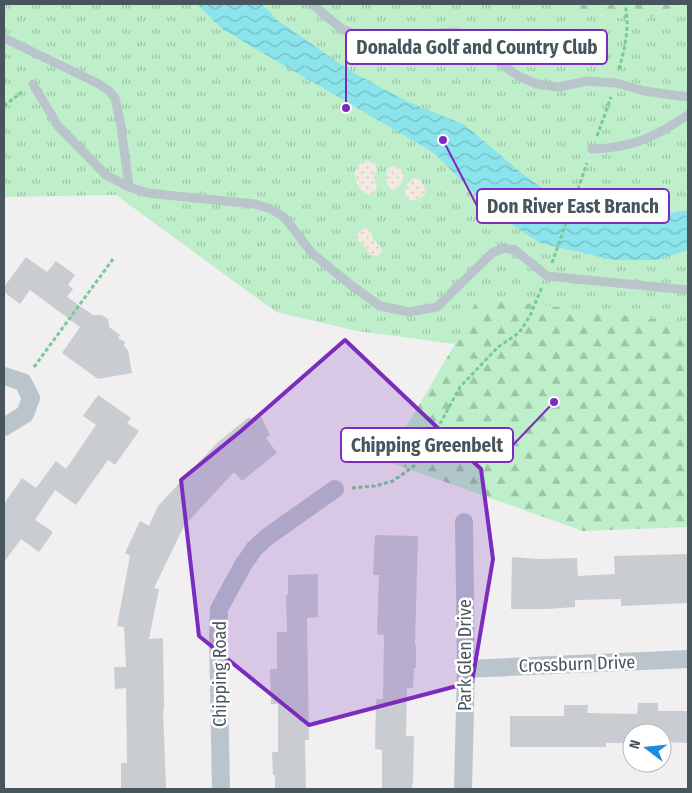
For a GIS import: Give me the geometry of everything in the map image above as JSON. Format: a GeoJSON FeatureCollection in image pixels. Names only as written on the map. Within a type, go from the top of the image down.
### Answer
{"type":"FeatureCollection","features":[{"type":"Feature","properties":{"kind":"street"},"geometry":{"type":"LineString","coordinates":[[4,376],[23,382],[31,398],[24,414],[4,427]]}},
{"type":"Feature","properties":{"kind":"street","name":"Chipping Road"},"geometry":{"type":"LineString","coordinates":[[221,789],[219,609],[254,549],[335,490]]}},
{"type":"Feature","properties":{"kind":"street","name":"Park Glen Drive"},"geometry":{"type":"LineString","coordinates":[[463,789],[466,669],[464,522]]}},
{"type":"Feature","properties":{"kind":"street","name":"Crossburn Drive"},"geometry":{"type":"LineString","coordinates":[[466,669],[688,660]]}},
{"type":"Feature","properties":{"kind":"lane"},"geometry":{"type":"LineString","coordinates":[[312,4],[342,29],[377,41],[406,40],[439,33],[454,32],[466,34],[482,44],[498,61],[518,76],[537,84],[559,87],[587,81],[616,82],[644,91],[688,97]]}},
{"type":"Feature","properties":{"kind":"lane"},"geometry":{"type":"LineString","coordinates":[[4,38],[98,83],[115,98],[121,126],[129,187]]}},
{"type":"Feature","properties":{"kind":"lane"},"geometry":{"type":"LineString","coordinates":[[33,84],[58,126],[106,175],[129,187],[157,194],[255,204],[270,209],[284,217],[312,253],[380,306],[409,312],[437,307],[492,253],[504,248],[515,250],[547,276],[688,290]]}},
{"type":"Feature","properties":{"kind":"lane"},"geometry":{"type":"LineString","coordinates":[[592,149],[611,148],[639,142],[666,130],[688,115]]}},
{"type":"Feature","properties":{"kind":"path"},"geometry":{"type":"LineString","coordinates":[[550,266],[616,82],[625,49],[628,16],[624,4]]}},
{"type":"Feature","properties":{"kind":"path"},"geometry":{"type":"LineString","coordinates":[[23,382],[113,259]]}},
{"type":"Feature","properties":{"kind":"path"},"geometry":{"type":"LineString","coordinates":[[335,490],[385,484],[408,471],[425,452],[460,387],[498,347],[519,333],[530,316],[547,276]]}},
{"type":"Feature","properties":{"kind":"highlighted area"},"geometry":{"type":"Polygon","coordinates":[[[345,340],[481,469],[493,559],[472,682],[309,725],[199,636],[181,480],[241,431],[345,340]]]}},
{"type":"Feature","properties":{"kind":"green space"},"geometry":{"type":"Polygon","coordinates":[[[4,4],[565,4],[579,13],[643,20],[688,4],[688,323],[478,297],[455,344],[357,331],[276,312],[116,195],[4,197],[4,4]]]}},
{"type":"Feature","properties":{"kind":"green space"},"geometry":{"type":"Polygon","coordinates":[[[565,4],[684,4],[643,20],[579,13],[565,4]]]}},
{"type":"Feature","properties":{"kind":"green space"},"geometry":{"type":"Polygon","coordinates":[[[478,297],[688,323],[688,527],[583,531],[386,461],[455,344],[478,297]]]}},
{"type":"Feature","properties":{"kind":"sand"},"geometry":{"type":"Polygon","coordinates":[[[369,161],[375,163],[378,169],[374,177],[377,188],[370,195],[360,188],[356,183],[355,177],[357,166],[369,161]]]}},
{"type":"Feature","properties":{"kind":"sand"},"geometry":{"type":"Polygon","coordinates":[[[392,166],[399,167],[402,170],[403,180],[399,186],[392,190],[388,187],[386,178],[387,169],[392,166]]]}},
{"type":"Feature","properties":{"kind":"sand"},"geometry":{"type":"Polygon","coordinates":[[[414,178],[423,183],[425,194],[421,198],[411,201],[406,197],[405,189],[414,178]]]}},
{"type":"Feature","properties":{"kind":"sand"},"geometry":{"type":"Polygon","coordinates":[[[365,228],[371,232],[373,239],[381,247],[382,252],[378,256],[370,255],[357,239],[358,232],[365,228]]]}},
{"type":"Feature","properties":{"kind":"water"},"geometry":{"type":"Polygon","coordinates":[[[197,4],[262,4],[277,20],[352,72],[406,101],[465,125],[524,175],[559,200],[598,218],[629,220],[688,210],[688,250],[656,260],[614,260],[540,243],[493,212],[434,153],[222,29],[197,4]]]}},
{"type":"Feature","properties":{"kind":"building"},"geometry":{"type":"Polygon","coordinates":[[[26,257],[47,272],[56,261],[75,275],[68,285],[73,289],[67,297],[93,315],[102,315],[108,319],[109,327],[120,335],[118,338],[125,342],[124,346],[128,350],[132,373],[98,379],[62,353],[80,327],[30,290],[20,304],[4,292],[4,287],[26,257]]]}},
{"type":"Feature","properties":{"kind":"building"},"geometry":{"type":"Polygon","coordinates":[[[98,395],[131,418],[127,423],[139,431],[115,465],[108,460],[76,505],[55,490],[35,520],[53,532],[39,552],[21,539],[4,562],[4,504],[22,478],[36,488],[56,461],[66,469],[96,425],[83,416],[98,395]]]}},
{"type":"Feature","properties":{"kind":"building"},"geometry":{"type":"Polygon","coordinates":[[[259,413],[270,435],[266,438],[277,453],[242,481],[234,472],[184,526],[154,588],[159,589],[149,639],[163,638],[166,789],[121,789],[121,763],[127,763],[126,688],[115,689],[114,667],[126,667],[124,627],[117,626],[130,556],[125,553],[140,521],[149,526],[158,506],[217,443],[249,417],[251,419],[259,413]]]}},
{"type":"Feature","properties":{"kind":"building"},"geometry":{"type":"Polygon","coordinates":[[[375,535],[418,536],[416,668],[414,668],[413,688],[407,688],[406,736],[414,736],[412,789],[382,789],[382,750],[375,749],[376,699],[383,699],[384,635],[377,634],[379,575],[373,575],[375,535]]]}},
{"type":"Feature","properties":{"kind":"building"},"geometry":{"type":"Polygon","coordinates":[[[688,554],[688,603],[621,606],[621,599],[575,600],[575,607],[511,609],[512,557],[538,559],[577,558],[578,576],[615,574],[614,556],[688,554]]]}},
{"type":"Feature","properties":{"kind":"building"},"geometry":{"type":"Polygon","coordinates":[[[318,574],[318,617],[307,618],[309,740],[305,740],[306,789],[275,789],[272,752],[278,752],[278,704],[271,704],[270,669],[277,669],[277,632],[287,632],[286,595],[288,595],[288,575],[318,574]]]}},
{"type":"Feature","properties":{"kind":"building"},"geometry":{"type":"Polygon","coordinates":[[[638,703],[658,703],[658,711],[688,711],[688,743],[672,742],[672,723],[622,723],[622,743],[606,743],[606,747],[510,747],[510,716],[564,716],[564,705],[588,705],[587,713],[637,714],[638,703]]]}},
{"type":"Feature","properties":{"kind":"place","name":"Donalda Golf and Country Club"},"geometry":{"type":"Point","coordinates":[346,108]}},
{"type":"Feature","properties":{"kind":"place","name":"Don River East Branch"},"geometry":{"type":"Point","coordinates":[443,140]}},
{"type":"Feature","properties":{"kind":"place","name":"Chipping Greenbelt"},"geometry":{"type":"Point","coordinates":[554,402]}}]}
